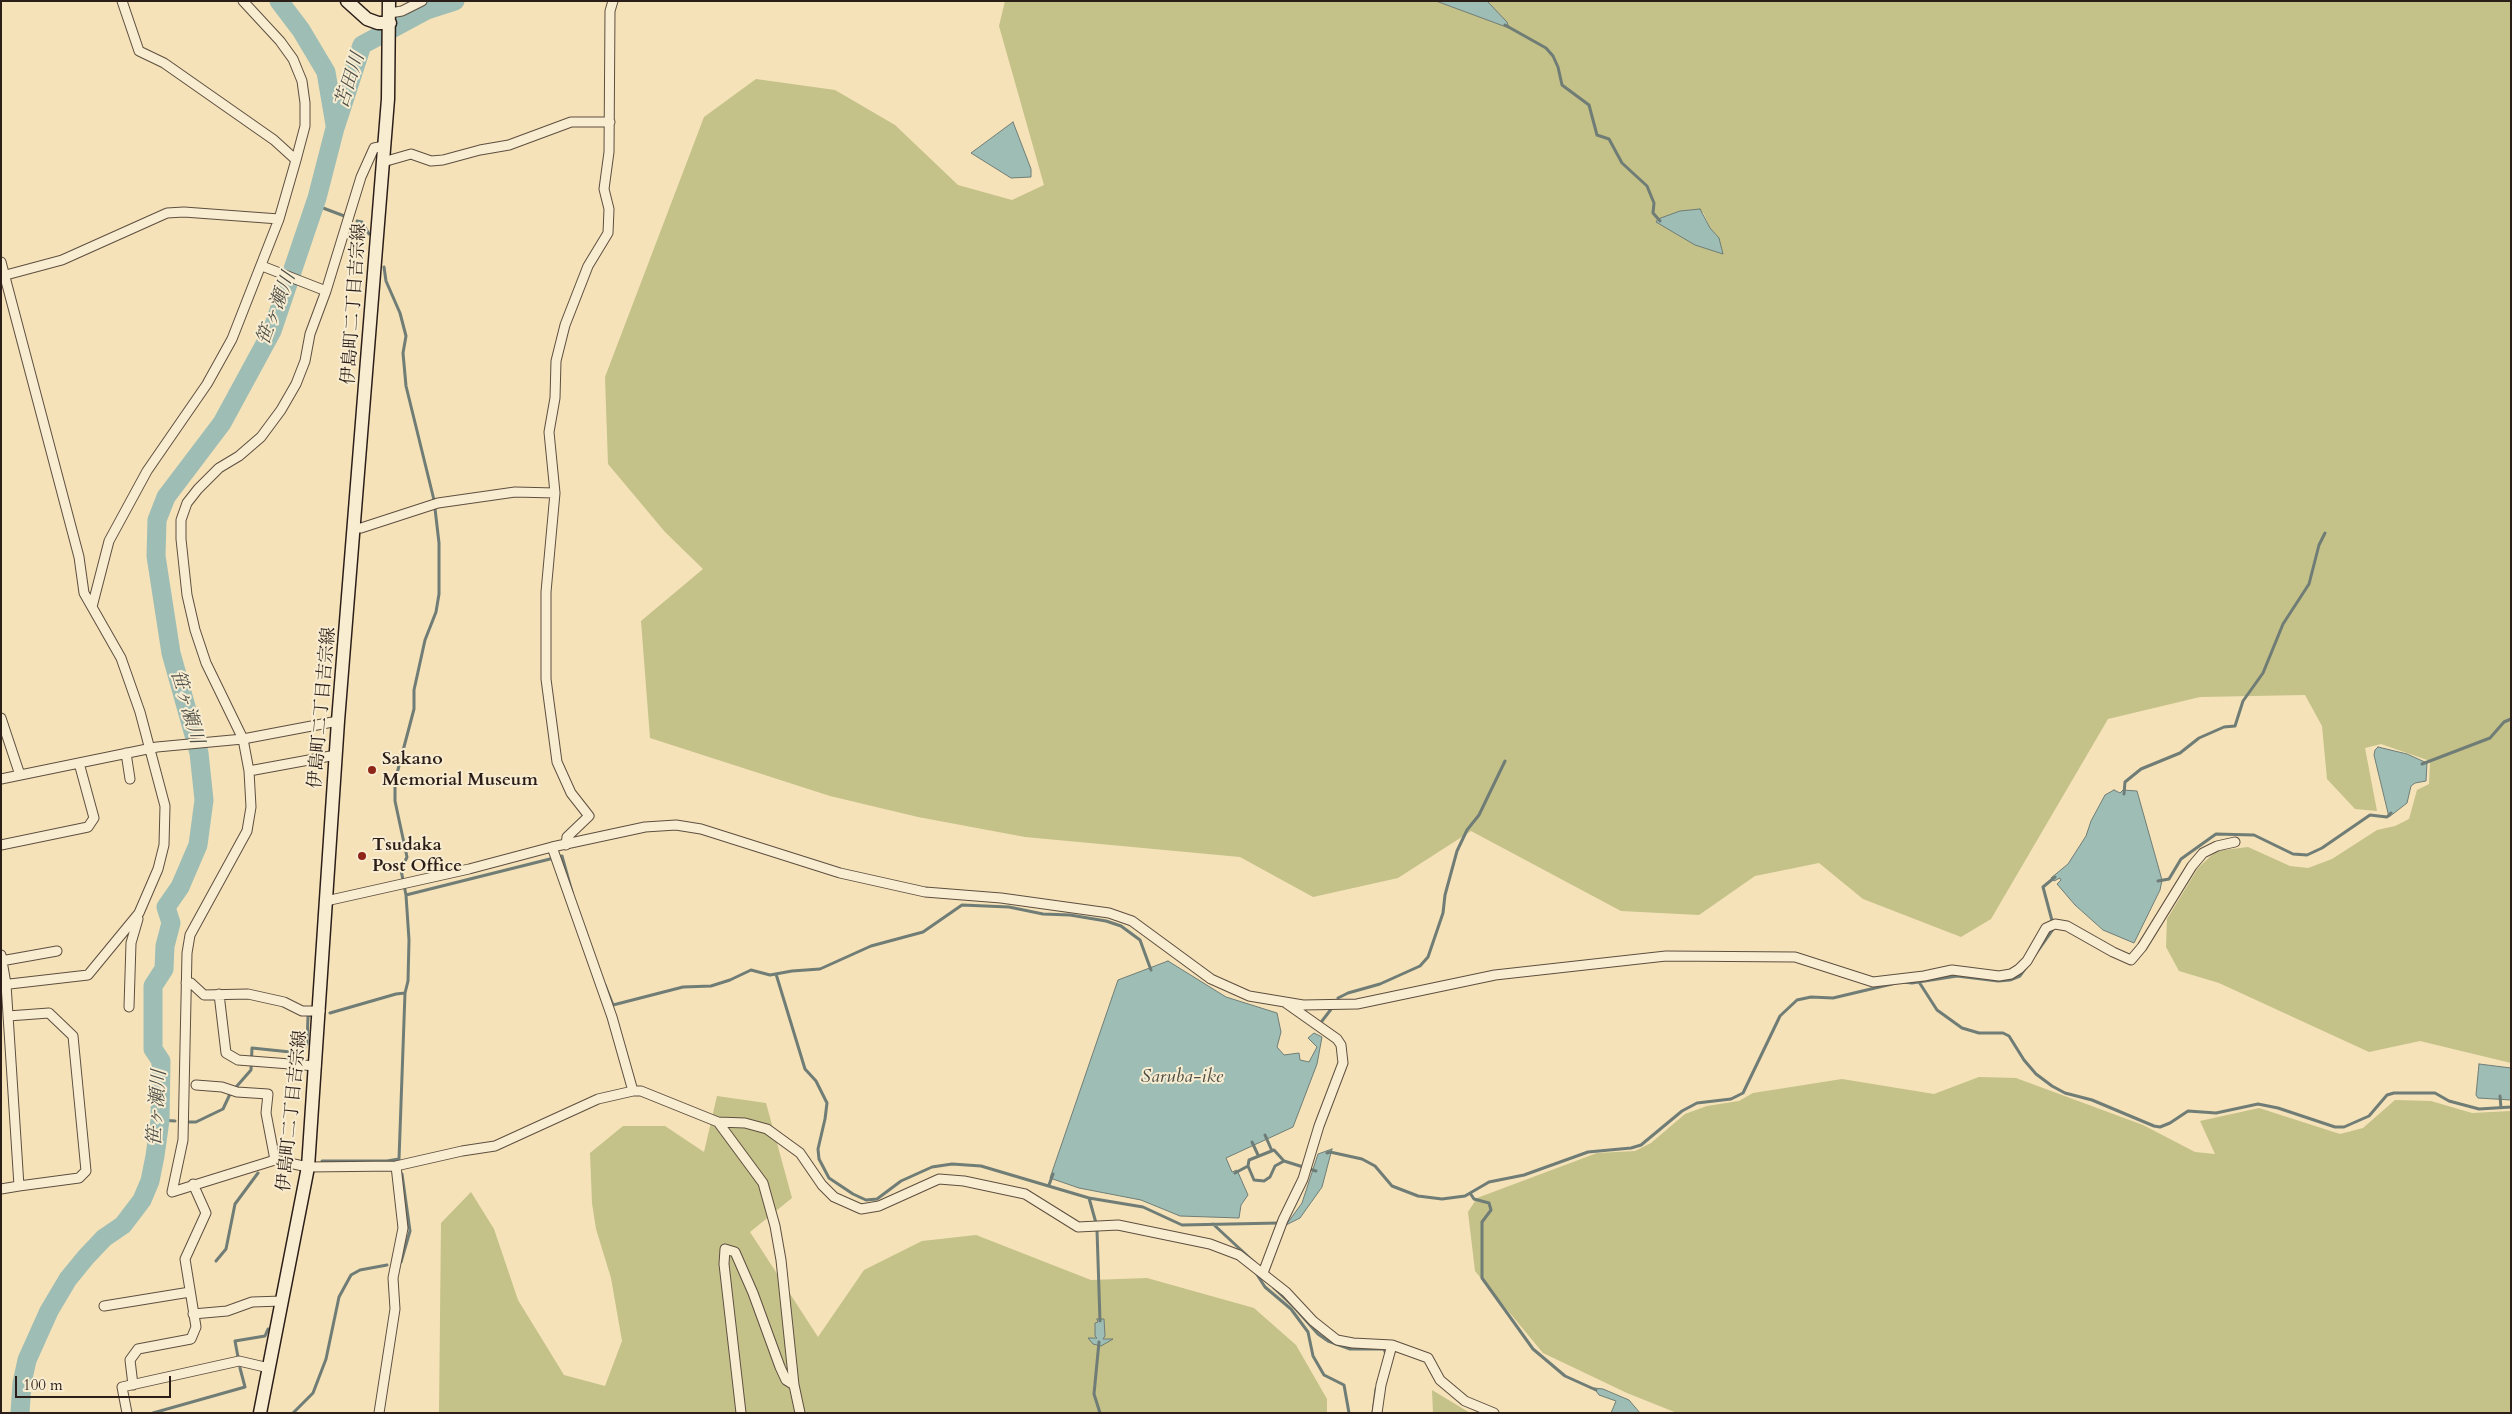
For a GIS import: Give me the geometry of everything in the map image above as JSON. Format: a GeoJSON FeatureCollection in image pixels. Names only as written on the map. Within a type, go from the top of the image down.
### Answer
{"type":"FeatureCollection","features":[{"type":"Feature","properties":{"kind":"street"},"geometry":{"type":"LineString","coordinates":[[122,1],[139,51],[164,63],[274,140],[296,160]]}},
{"type":"Feature","properties":{"kind":"street"},"geometry":{"type":"LineString","coordinates":[[92,607],[109,541],[147,471],[207,384],[232,339],[265,267],[305,126],[306,102],[302,81],[294,59],[243,1]]}},
{"type":"Feature","properties":{"kind":"street"},"geometry":{"type":"LineString","coordinates":[[347,1],[367,19],[390,12],[397,13],[422,1]]}},
{"type":"Feature","properties":{"kind":"street"},"geometry":{"type":"LineString","coordinates":[[566,845],[567,837],[589,816],[571,793],[557,762],[546,679],[546,592],[555,493],[549,432],[555,398],[556,361],[565,324],[588,266],[608,233],[609,209],[604,189],[610,122],[610,11],[613,1]]}},
{"type":"Feature","properties":{"kind":"street","name":"伊島町二丁目吉宗線"},"geometry":{"type":"LineString","coordinates":[[260,1413],[308,1167],[320,1011],[338,721],[383,162],[390,12]]}},
{"type":"Feature","properties":{"kind":"street"},"geometry":{"type":"LineString","coordinates":[[383,162],[411,154],[431,161],[443,160],[480,150],[509,145],[571,122],[610,122]]}},
{"type":"Feature","properties":{"kind":"street"},"geometry":{"type":"LineString","coordinates":[[384,146],[374,148],[361,177],[326,291],[310,334],[305,361],[296,384],[281,410],[261,437],[239,456],[219,468],[198,488],[187,503],[181,520],[187,596],[195,630],[206,663],[244,739],[249,771],[251,807],[247,831],[190,935],[186,982],[183,1140],[172,1192],[276,1160],[308,1167],[396,1166],[462,1150],[495,1146],[598,1099],[633,1090],[641,1091],[718,1122],[746,1123],[767,1129],[800,1153],[822,1185],[834,1197],[861,1209],[879,1206],[939,1179],[964,1181],[1025,1194],[1078,1227],[1118,1226],[1210,1244],[1239,1255],[1258,1269],[1286,1292],[1325,1332],[1337,1340],[1353,1344],[1392,1345],[1428,1358],[1440,1380],[1464,1401],[1494,1413]]}},
{"type":"Feature","properties":{"kind":"street"},"geometry":{"type":"LineString","coordinates":[[6,275],[62,260],[167,213],[184,212],[280,219]]}},
{"type":"Feature","properties":{"kind":"street"},"geometry":{"type":"LineString","coordinates":[[1,262],[6,275],[21,343],[79,557],[84,593],[121,658],[153,748],[165,806],[164,845],[158,869],[139,914],[131,943],[129,1008]]}},
{"type":"Feature","properties":{"kind":"street"},"geometry":{"type":"LineString","coordinates":[[265,267],[326,291]]}},
{"type":"Feature","properties":{"kind":"street"},"geometry":{"type":"LineString","coordinates":[[355,528],[362,528],[436,504],[516,492],[555,493]]}},
{"type":"Feature","properties":{"kind":"street"},"geometry":{"type":"LineString","coordinates":[[1,718],[20,775]]}},
{"type":"Feature","properties":{"kind":"street"},"geometry":{"type":"LineString","coordinates":[[1,780],[153,748],[244,739],[338,721]]}},
{"type":"Feature","properties":{"kind":"street"},"geometry":{"type":"LineString","coordinates":[[126,754],[130,779]]}},
{"type":"Feature","properties":{"kind":"street"},"geometry":{"type":"LineString","coordinates":[[249,771],[336,755]]}},
{"type":"Feature","properties":{"kind":"street"},"geometry":{"type":"LineString","coordinates":[[1,845],[88,827],[94,818],[79,763]]}},
{"type":"Feature","properties":{"kind":"street"},"geometry":{"type":"LineString","coordinates":[[326,901],[554,854],[566,845],[645,827],[682,825],[774,850],[840,873],[925,892],[1036,902],[1109,913],[1132,922],[1196,968],[1227,987],[1249,996],[1286,1003],[1357,1004],[1495,975],[1666,956],[1795,957],[1872,982],[1924,976],[1952,970],[1999,976],[2010,974],[2027,961],[2052,925],[2067,926],[2131,960],[2142,947],[2192,866],[2203,854],[2217,846],[2235,842]]}},
{"type":"Feature","properties":{"kind":"street"},"geometry":{"type":"LineString","coordinates":[[554,854],[612,1017],[633,1090]]}},
{"type":"Feature","properties":{"kind":"street"},"geometry":{"type":"LineString","coordinates":[[4,984],[88,976],[139,914]]}},
{"type":"Feature","properties":{"kind":"street"},"geometry":{"type":"LineString","coordinates":[[19,1186],[8,1016],[2,959],[57,951]]}},
{"type":"Feature","properties":{"kind":"street"},"geometry":{"type":"LineString","coordinates":[[186,982],[191,982],[204,995],[263,996],[302,1011],[320,1011]]}},
{"type":"Feature","properties":{"kind":"street"},"geometry":{"type":"LineString","coordinates":[[219,994],[226,1053],[238,1060],[251,1062],[316,1066]]}},
{"type":"Feature","properties":{"kind":"street"},"geometry":{"type":"LineString","coordinates":[[1258,1269],[1282,1224],[1307,1168],[1319,1126],[1340,1072],[1343,1055],[1337,1039],[1286,1003]]}},
{"type":"Feature","properties":{"kind":"street"},"geometry":{"type":"LineString","coordinates":[[1,1189],[79,1178],[86,1171],[73,1036],[49,1013],[8,1016]]}},
{"type":"Feature","properties":{"kind":"street"},"geometry":{"type":"LineString","coordinates":[[196,1085],[268,1094],[266,1113],[276,1160]]}},
{"type":"Feature","properties":{"kind":"street"},"geometry":{"type":"LineString","coordinates":[[718,1122],[764,1183],[781,1260],[794,1385],[800,1413]]}},
{"type":"Feature","properties":{"kind":"street"},"geometry":{"type":"LineString","coordinates":[[379,1413],[395,1308],[393,1278],[403,1228],[396,1166]]}},
{"type":"Feature","properties":{"kind":"street"},"geometry":{"type":"LineString","coordinates":[[133,1385],[130,1360],[138,1349],[191,1339],[196,1327],[185,1258],[206,1213],[193,1184]]}},
{"type":"Feature","properties":{"kind":"street"},"geometry":{"type":"LineString","coordinates":[[741,1413],[724,1264],[725,1249],[736,1252],[780,1367],[786,1380],[794,1385]]}},
{"type":"Feature","properties":{"kind":"street"},"geometry":{"type":"LineString","coordinates":[[104,1306],[190,1292]]}},
{"type":"Feature","properties":{"kind":"street"},"geometry":{"type":"LineString","coordinates":[[193,1314],[227,1311],[252,1302],[282,1301]]}},
{"type":"Feature","properties":{"kind":"street"},"geometry":{"type":"LineString","coordinates":[[1377,1413],[1381,1385],[1392,1345]]}},
{"type":"Feature","properties":{"kind":"street"},"geometry":{"type":"LineString","coordinates":[[128,1413],[122,1387],[239,1361],[269,1368]]}},
{"type":"Feature","properties":{"kind":"shaded area"},"geometry":{"type":"Polygon","coordinates":[[[1005,1],[1436,1],[1508,27],[1487,1],[2511,1],[2511,1063],[2420,1041],[2369,1052],[2219,983],[2179,971],[2166,947],[2167,919],[2198,868],[2216,851],[2248,847],[2290,866],[2308,868],[2332,859],[2377,830],[2395,826],[2409,819],[2417,790],[2429,784],[2430,761],[2381,744],[2365,748],[2377,811],[2355,809],[2327,779],[2322,726],[2305,695],[2200,697],[2108,719],[1991,919],[1961,937],[1863,899],[1819,863],[1755,876],[1699,915],[1621,911],[1471,831],[1398,878],[1313,897],[1240,857],[1025,837],[918,817],[830,796],[650,738],[641,621],[703,569],[665,532],[608,464],[605,377],[704,117],[756,79],[835,90],[895,125],[958,185],[1012,200],[1044,185],[999,26],[1005,1]],[[1703,212],[1695,245],[1719,238],[1710,228],[1703,212]]]}},
{"type":"Feature","properties":{"kind":"shaded area"},"geometry":{"type":"Polygon","coordinates":[[[1979,1077],[2016,1078],[2143,1125],[2195,1152],[2215,1154],[2200,1121],[2259,1108],[2340,1134],[2363,1128],[2395,1100],[2431,1101],[2472,1113],[2511,1111],[2511,1413],[1677,1413],[1627,1393],[1543,1353],[1475,1271],[1468,1212],[1477,1198],[1597,1153],[1635,1151],[1651,1143],[1685,1114],[1707,1106],[1739,1101],[1753,1093],[1842,1079],[1934,1094],[1979,1077]]]}},
{"type":"Feature","properties":{"kind":"shaded area"},"geometry":{"type":"Polygon","coordinates":[[[717,1096],[766,1103],[792,1198],[750,1232],[818,1337],[864,1270],[922,1241],[976,1235],[1091,1280],[1147,1278],[1254,1308],[1296,1345],[1327,1399],[1327,1413],[439,1413],[441,1223],[471,1192],[494,1229],[518,1300],[564,1375],[605,1386],[622,1341],[611,1278],[596,1229],[592,1203],[590,1153],[623,1126],[665,1126],[704,1152],[717,1096]]]}},
{"type":"Feature","properties":{"kind":"shaded area"},"geometry":{"type":"Polygon","coordinates":[[[1432,1390],[1470,1413],[1433,1413],[1432,1390]]]}},
{"type":"Feature","properties":{"kind":"water"},"geometry":{"type":"Polygon","coordinates":[[[1436,1],[1487,1],[1507,22],[1509,28],[1436,1]]]}},
{"type":"Feature","properties":{"kind":"water"},"geometry":{"type":"Polygon","coordinates":[[[1013,122],[1031,169],[1031,177],[1011,178],[971,153],[1013,122]]]}},
{"type":"Feature","properties":{"kind":"water"},"geometry":{"type":"Polygon","coordinates":[[[1700,209],[1710,228],[1719,238],[1723,254],[1695,245],[1656,222],[1658,219],[1680,211],[1700,209]]]}},
{"type":"Feature","properties":{"kind":"water"},"geometry":{"type":"Polygon","coordinates":[[[2378,747],[2407,754],[2427,763],[2426,781],[2415,783],[2411,786],[2407,803],[2389,817],[2374,755],[2378,747]]]}},
{"type":"Feature","properties":{"kind":"water"},"geometry":{"type":"Polygon","coordinates":[[[2114,790],[2120,793],[2123,790],[2137,791],[2162,880],[2160,890],[2134,943],[2103,930],[2075,905],[2057,884],[2061,880],[2060,878],[2054,881],[2051,878],[2068,864],[2086,836],[2091,821],[2105,795],[2114,790]]]}},
{"type":"Feature","properties":{"kind":"water","name":"Saruba-ike"},"geometry":{"type":"Polygon","coordinates":[[[1168,961],[1226,997],[1277,1013],[1281,1032],[1277,1047],[1284,1055],[1299,1053],[1300,1060],[1309,1062],[1317,1047],[1308,1038],[1314,1033],[1322,1037],[1317,1064],[1293,1127],[1226,1158],[1232,1172],[1237,1170],[1248,1195],[1241,1205],[1239,1218],[1180,1216],[1141,1200],[1079,1188],[1050,1178],[1118,980],[1168,961]]]}},
{"type":"Feature","properties":{"kind":"water"},"geometry":{"type":"Polygon","coordinates":[[[2479,1064],[2511,1068],[2511,1100],[2478,1098],[2476,1095],[2479,1064]]]}},
{"type":"Feature","properties":{"kind":"water"},"geometry":{"type":"Polygon","coordinates":[[[1332,1149],[1322,1187],[1300,1218],[1286,1225],[1302,1203],[1318,1154],[1332,1149]]]}},
{"type":"Feature","properties":{"kind":"water"},"geometry":{"type":"Polygon","coordinates":[[[1097,1319],[1104,1319],[1105,1336],[1103,1339],[1113,1339],[1101,1346],[1093,1344],[1088,1338],[1097,1338],[1095,1336],[1095,1323],[1098,1322],[1097,1319]]]}},
{"type":"Feature","properties":{"kind":"water"},"geometry":{"type":"Polygon","coordinates":[[[1594,1388],[1603,1389],[1629,1400],[1640,1413],[1611,1413],[1616,1401],[1599,1395],[1594,1388]]]}},
{"type":"Feature","properties":{"kind":"waterway","name":"笹ヶ瀬川"},"geometry":{"type":"LineString","coordinates":[[279,1],[301,30],[326,72],[335,125]]}},
{"type":"Feature","properties":{"kind":"waterway","name":"笹ヶ瀬川"},"geometry":{"type":"LineString","coordinates":[[20,1413],[22,1383],[27,1360],[49,1311],[68,1279],[86,1257],[104,1238],[123,1225],[142,1200],[150,1181],[155,1156],[160,1120],[161,1061],[153,1049],[153,986],[164,969],[165,946],[171,923],[166,907],[180,887],[198,845],[204,800],[199,753],[171,653],[156,556],[157,520],[166,497],[222,423],[272,331],[317,198],[335,128],[362,45],[427,10],[455,1]]}},
{"type":"Feature","properties":{"kind":"waterway"},"geometry":{"type":"LineString","coordinates":[[1505,25],[1546,48],[1553,56],[1558,67],[1562,85],[1589,105],[1597,135],[1609,139],[1622,163],[1647,186],[1654,203],[1653,213],[1660,221]]}},
{"type":"Feature","properties":{"kind":"waterway"},"geometry":{"type":"LineString","coordinates":[[315,205],[347,217]]}},
{"type":"Feature","properties":{"kind":"waterway"},"geometry":{"type":"LineString","coordinates":[[357,221],[362,222],[369,234]]}},
{"type":"Feature","properties":{"kind":"waterway"},"geometry":{"type":"LineString","coordinates":[[384,267],[386,281],[400,313],[406,336],[403,353],[406,386],[434,500],[439,543],[439,594],[436,612],[425,640],[414,690],[414,709],[395,781],[395,801],[407,857],[401,870],[406,895]]}},
{"type":"Feature","properties":{"kind":"waterway"},"geometry":{"type":"LineString","coordinates":[[2124,794],[2125,782],[2141,769],[2180,753],[2199,738],[2224,727],[2235,726],[2243,701],[2263,673],[2283,624],[2309,584],[2319,545],[2325,533]]}},
{"type":"Feature","properties":{"kind":"waterway"},"geometry":{"type":"LineString","coordinates":[[2422,764],[2490,738],[2504,722],[2511,719]]}},
{"type":"Feature","properties":{"kind":"waterway"},"geometry":{"type":"LineString","coordinates":[[1338,998],[1348,993],[1380,984],[1420,966],[1428,957],[1443,913],[1445,895],[1457,851],[1467,830],[1479,815],[1505,761]]}},
{"type":"Feature","properties":{"kind":"waterway"},"geometry":{"type":"LineString","coordinates":[[2158,881],[2169,879],[2181,859],[2216,834],[2254,835],[2293,854],[2307,855],[2322,848],[2370,815],[2387,817],[2391,813]]}},
{"type":"Feature","properties":{"kind":"waterway"},"geometry":{"type":"LineString","coordinates":[[330,1013],[405,993],[408,981],[409,940],[406,895],[562,856],[572,892]]}},
{"type":"Feature","properties":{"kind":"waterway"},"geometry":{"type":"LineString","coordinates":[[1903,982],[1912,983],[1957,976],[1998,981],[2010,980],[2020,976],[2054,928],[2043,887],[2055,877]]}},
{"type":"Feature","properties":{"kind":"waterway"},"geometry":{"type":"LineString","coordinates":[[605,985],[613,1005],[683,987],[711,986],[751,970],[770,975],[820,969],[871,946],[923,932],[962,905],[1009,907],[1043,914],[1070,915],[1106,921],[1121,926],[1140,940],[1151,970]]}},
{"type":"Feature","properties":{"kind":"waterway"},"geometry":{"type":"LineString","coordinates":[[776,974],[805,1069],[816,1081],[827,1103],[818,1149],[819,1159],[829,1178],[853,1194],[866,1200],[877,1199],[901,1181],[932,1167],[952,1164],[981,1166],[1089,1198],[1143,1207],[1182,1225],[1279,1223]]}},
{"type":"Feature","properties":{"kind":"waterway"},"geometry":{"type":"LineString","coordinates":[[1919,982],[1937,1010],[1962,1028],[1979,1033],[2003,1033],[2009,1036],[2024,1060],[2036,1074],[2052,1086],[2065,1093],[2092,1100],[2154,1126],[2160,1127],[2170,1123],[2188,1111],[2216,1113],[2258,1104],[2278,1108],[2335,1127],[2344,1127],[2369,1116],[2387,1095],[2394,1093],[2435,1093],[2449,1101],[2479,1109],[2511,1107]]}},
{"type":"Feature","properties":{"kind":"waterway"},"geometry":{"type":"LineString","coordinates":[[1327,1153],[1362,1159],[1375,1166],[1392,1186],[1418,1196],[1442,1199],[1465,1196],[1489,1182],[1524,1175],[1588,1152],[1631,1148],[1641,1145],[1682,1111],[1697,1103],[1731,1099],[1743,1093],[1780,1016],[1797,1000],[1811,997],[1833,998],[1892,984]]}},
{"type":"Feature","properties":{"kind":"waterway"},"geometry":{"type":"LineString","coordinates":[[322,1161],[387,1161],[399,1159],[405,993]]}},
{"type":"Feature","properties":{"kind":"waterway"},"geometry":{"type":"LineString","coordinates":[[1322,1021],[1332,1008]]}},
{"type":"Feature","properties":{"kind":"waterway"},"geometry":{"type":"LineString","coordinates":[[189,1122],[196,1122],[223,1109],[230,1094],[251,1070],[252,1048],[300,1053],[307,1044],[308,1016],[312,1015]]}},
{"type":"Feature","properties":{"kind":"waterway"},"geometry":{"type":"LineString","coordinates":[[2500,1096],[2501,1108]]}},
{"type":"Feature","properties":{"kind":"waterway"},"geometry":{"type":"LineString","coordinates":[[160,1120],[175,1121]]}},
{"type":"Feature","properties":{"kind":"waterway"},"geometry":{"type":"LineString","coordinates":[[1265,1135],[1272,1151]]}},
{"type":"Feature","properties":{"kind":"waterway"},"geometry":{"type":"LineString","coordinates":[[1252,1142],[1258,1155]]}},
{"type":"Feature","properties":{"kind":"waterway"},"geometry":{"type":"LineString","coordinates":[[1235,1173],[1248,1166],[1249,1160],[1274,1150],[1284,1161],[1316,1171]]}},
{"type":"Feature","properties":{"kind":"waterway"},"geometry":{"type":"LineString","coordinates":[[1248,1166],[1254,1180],[1264,1181],[1270,1177],[1275,1166],[1284,1161]]}},
{"type":"Feature","properties":{"kind":"waterway"},"geometry":{"type":"LineString","coordinates":[[216,1261],[226,1249],[235,1204],[258,1173]]}},
{"type":"Feature","properties":{"kind":"waterway"},"geometry":{"type":"LineString","coordinates":[[399,1263],[401,1262],[410,1231],[402,1174]]}},
{"type":"Feature","properties":{"kind":"waterway"},"geometry":{"type":"LineString","coordinates":[[1049,1185],[1053,1174]]}},
{"type":"Feature","properties":{"kind":"waterway"},"geometry":{"type":"LineString","coordinates":[[1470,1193],[1474,1199],[1489,1203],[1491,1210],[1482,1222],[1482,1278],[1533,1349],[1565,1376],[1596,1390]]}},
{"type":"Feature","properties":{"kind":"waterway"},"geometry":{"type":"LineString","coordinates":[[1089,1198],[1096,1223]]}},
{"type":"Feature","properties":{"kind":"waterway"},"geometry":{"type":"LineString","coordinates":[[1213,1224],[1254,1262]]}},
{"type":"Feature","properties":{"kind":"waterway"},"geometry":{"type":"LineString","coordinates":[[1097,1230],[1100,1321]]}},
{"type":"Feature","properties":{"kind":"waterway"},"geometry":{"type":"LineString","coordinates":[[293,1413],[313,1393],[326,1359],[339,1297],[351,1275],[360,1270],[387,1265]]}},
{"type":"Feature","properties":{"kind":"waterway"},"geometry":{"type":"LineString","coordinates":[[1256,1273],[1265,1287],[1291,1309],[1308,1332],[1313,1356],[1324,1375],[1344,1385],[1349,1413]]}},
{"type":"Feature","properties":{"kind":"waterway"},"geometry":{"type":"LineString","coordinates":[[1274,1288],[1318,1334],[1328,1341],[1350,1349],[1384,1349],[1386,1354]]}},
{"type":"Feature","properties":{"kind":"waterway"},"geometry":{"type":"LineString","coordinates":[[238,1357],[235,1341],[265,1336],[268,1329]]}},
{"type":"Feature","properties":{"kind":"waterway"},"geometry":{"type":"LineString","coordinates":[[1099,1342],[1094,1394],[1100,1413]]}},
{"type":"Feature","properties":{"kind":"waterway"},"geometry":{"type":"LineString","coordinates":[[153,1413],[245,1387],[240,1368]]}},
{"type":"Feature","properties":{"kind":"waterway"},"geometry":{"type":"LineString","coordinates":[[1373,1413],[1376,1389]]}},
{"type":"Feature","properties":{"kind":"place","name":"Sakano Memorial Museum"},"geometry":{"type":"Point","coordinates":[372,770]}},
{"type":"Feature","properties":{"kind":"place","name":"Tsudaka Post Office"},"geometry":{"type":"Point","coordinates":[362,856]}},
{"type":"Feature","properties":{"kind":"water label","name":"苫田川"},"geometry":{"type":"Point","coordinates":[351,81]}}]}
